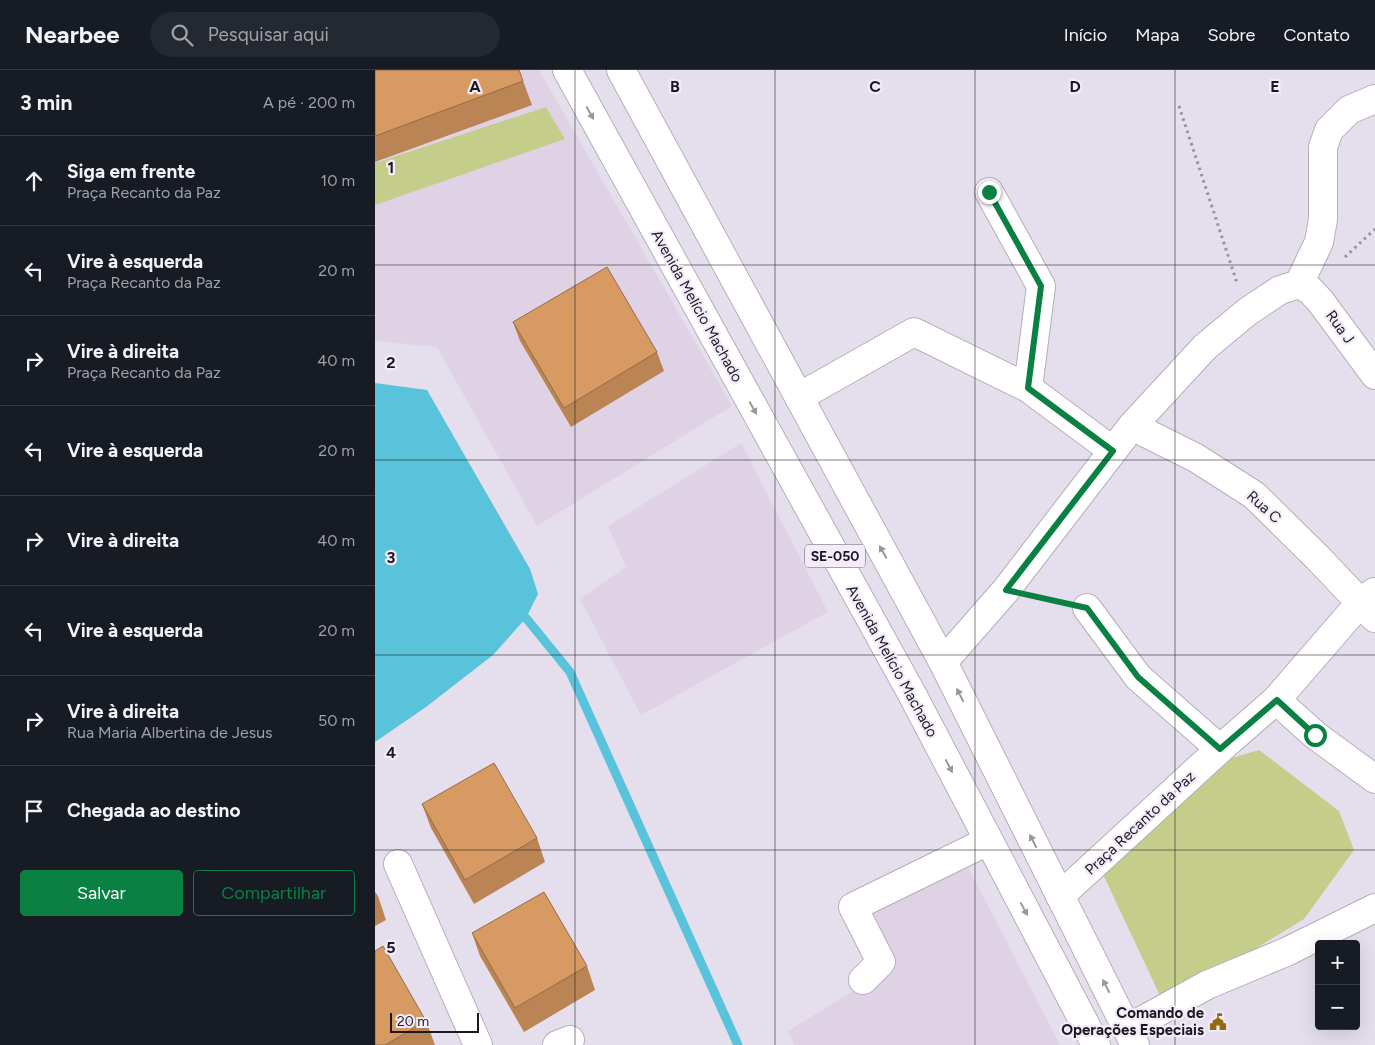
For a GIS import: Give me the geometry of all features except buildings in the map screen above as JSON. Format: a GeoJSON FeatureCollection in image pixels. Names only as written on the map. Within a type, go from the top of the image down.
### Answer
{"type":"FeatureCollection","features":[{"type":"Feature","properties":{"kind":"street","name":"Avenida Melício Machado"},"geometry":{"type":"LineString","coordinates":[[567,70],[912,694],[1096,1045]]}},
{"type":"Feature","properties":{"kind":"street","name":"SE-050"},"geometry":{"type":"LineString","coordinates":[[621,70],[943,662],[1131,1037]]}},
{"type":"Feature","properties":{"kind":"street"},"geometry":{"type":"LineString","coordinates":[[943,662],[1006,590],[1132,426],[1205,347],[1247,312],[1280,290],[1299,284],[1319,242],[1323,219],[1323,147],[1329,130],[1349,110],[1375,99]]}},
{"type":"Feature","properties":{"kind":"street"},"geometry":{"type":"LineString","coordinates":[[989,192],[1041,286],[1028,388]]}},
{"type":"Feature","properties":{"kind":"street","name":"Rua J"},"geometry":{"type":"LineString","coordinates":[[1299,284],[1310,290],[1321,302],[1375,375]]}},
{"type":"Feature","properties":{"kind":"street"},"geometry":{"type":"LineString","coordinates":[[799,398],[914,332],[1028,388],[1113,451]]}},
{"type":"Feature","properties":{"kind":"street","name":"Rua C"},"geometry":{"type":"LineString","coordinates":[[1132,426],[1197,458],[1254,495],[1317,558],[1370,604]]}},
{"type":"Feature","properties":{"kind":"street","name":"Praça Recanto da Paz"},"geometry":{"type":"LineString","coordinates":[[1060,896],[1220,749],[1277,700],[1370,604]]}},
{"type":"Feature","properties":{"kind":"street"},"geometry":{"type":"LineString","coordinates":[[1087,608],[1138,677],[1220,749]]}},
{"type":"Feature","properties":{"kind":"street"},"geometry":{"type":"LineString","coordinates":[[1277,700],[1315,735],[1375,779]]}},
{"type":"Feature","properties":{"kind":"street"},"geometry":{"type":"LineString","coordinates":[[863,980],[881,962],[853,907],[988,841]]}},
{"type":"Feature","properties":{"kind":"street"},"geometry":{"type":"LineString","coordinates":[[398,864],[478,1045]]}},
{"type":"Feature","properties":{"kind":"street"},"geometry":{"type":"LineString","coordinates":[[1131,1037],[1207,985],[1286,952],[1375,908]]}},
{"type":"Feature","properties":{"kind":"path"},"geometry":{"type":"LineString","coordinates":[[1179,106],[1247,312]]}},
{"type":"Feature","properties":{"kind":"path"},"geometry":{"type":"LineString","coordinates":[[1006,590],[1087,608]]}},
{"type":"Feature","properties":{"kind":"shaded area"},"geometry":{"type":"Polygon","coordinates":[[[429,70],[539,70],[732,406],[537,526],[437,347],[375,341],[375,89],[429,70]]]}},
{"type":"Feature","properties":{"kind":"shaded area"},"geometry":{"type":"Polygon","coordinates":[[[741,443],[828,612],[641,715],[580,599],[626,567],[608,526],[741,443]]]}},
{"type":"Feature","properties":{"kind":"shaded area"},"geometry":{"type":"Polygon","coordinates":[[[965,861],[1060,1045],[794,1045],[788,1031],[897,964],[867,911],[965,861]]]}},
{"type":"Feature","properties":{"kind":"green space"},"geometry":{"type":"Polygon","coordinates":[[[546,107],[565,139],[375,205],[375,163],[546,107]]]}},
{"type":"Feature","properties":{"kind":"green space"},"geometry":{"type":"Polygon","coordinates":[[[1259,750],[1339,811],[1354,850],[1304,919],[1164,1004],[1101,870],[1232,758],[1259,750]]]}},
{"type":"Feature","properties":{"kind":"water"},"geometry":{"type":"Polygon","coordinates":[[[375,383],[427,390],[530,569],[538,594],[526,618],[493,655],[426,707],[375,742],[375,383]]]}},
{"type":"Feature","properties":{"kind":"waterway"},"geometry":{"type":"LineString","coordinates":[[526,618],[570,672],[738,1045]]}},
{"type":"Feature","properties":{"kind":"place","name":"Comando de Operações Especiais"},"geometry":{"type":"Point","coordinates":[1218,1022]}},
{"type":"Feature","properties":{"kind":"route"},"geometry":{"type":"LineString","coordinates":[[989,192],[1041,286],[1028,388],[1113,451],[1006,590],[1087,608],[1138,677],[1220,749],[1277,700],[1315,735]]}}]}
